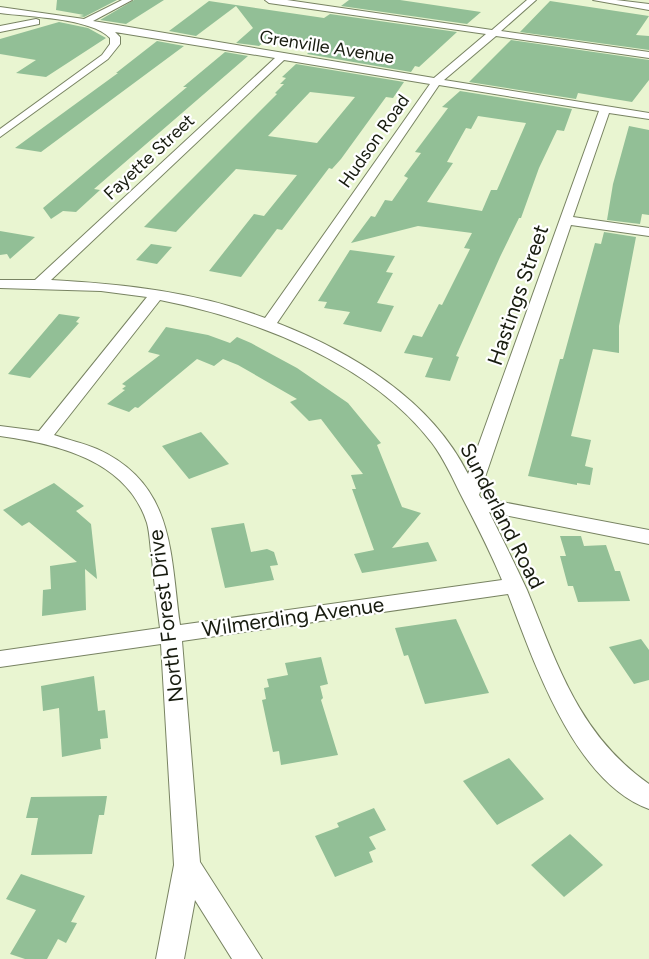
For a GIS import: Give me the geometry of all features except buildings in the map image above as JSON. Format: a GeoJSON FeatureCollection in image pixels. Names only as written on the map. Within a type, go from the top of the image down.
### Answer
{"type":"FeatureCollection","features":[{"type":"Feature","properties":{"kind":"street"},"geometry":{"type":"LineString","coordinates":[[85,22],[128,0]]}},
{"type":"Feature","properties":{"kind":"street"},"geometry":{"type":"LineString","coordinates":[[268,0],[649,55]]}},
{"type":"Feature","properties":{"kind":"street","name":"Hudson Road"},"geometry":{"type":"LineString","coordinates":[[269,324],[437,81],[532,0]]}},
{"type":"Feature","properties":{"kind":"street"},"geometry":{"type":"LineString","coordinates":[[597,0],[649,7]]}},
{"type":"Feature","properties":{"kind":"street","name":"Grenville Avenue"},"geometry":{"type":"LineString","coordinates":[[0,10],[85,22],[106,28],[649,116]]}},
{"type":"Feature","properties":{"kind":"street"},"geometry":{"type":"LineString","coordinates":[[0,29],[60,20]]}},
{"type":"Feature","properties":{"kind":"street"},"geometry":{"type":"LineString","coordinates":[[0,134],[105,57],[115,44],[115,37],[106,28]]}},
{"type":"Feature","properties":{"kind":"street","name":"Fayette Street"},"geometry":{"type":"LineString","coordinates":[[39,284],[283,56]]}},
{"type":"Feature","properties":{"kind":"street","name":"Hastings Street"},"geometry":{"type":"LineString","coordinates":[[472,499],[605,108]]}},
{"type":"Feature","properties":{"kind":"street"},"geometry":{"type":"LineString","coordinates":[[566,219],[649,232]]}},
{"type":"Feature","properties":{"kind":"street","name":"Sunderland Road"},"geometry":{"type":"LineString","coordinates":[[0,284],[89,286],[158,294],[199,303],[269,324],[335,355],[394,396],[444,447],[514,586],[562,705],[579,732],[604,762],[649,798]]}},
{"type":"Feature","properties":{"kind":"street"},"geometry":{"type":"LineString","coordinates":[[43,437],[158,294]]}},
{"type":"Feature","properties":{"kind":"street","name":"North Forest Drive"},"geometry":{"type":"LineString","coordinates":[[0,431],[43,437],[91,453],[112,465],[134,483],[148,502],[157,525],[171,635],[187,866],[171,959]]}},
{"type":"Feature","properties":{"kind":"street"},"geometry":{"type":"LineString","coordinates":[[472,499],[649,537]]}},
{"type":"Feature","properties":{"kind":"street","name":"Wilmerding Avenue"},"geometry":{"type":"LineString","coordinates":[[0,659],[514,586]]}},
{"type":"Feature","properties":{"kind":"street","name":"North Forest Drive"},"geometry":{"type":"LineString","coordinates":[[187,866],[248,959]]}}]}
